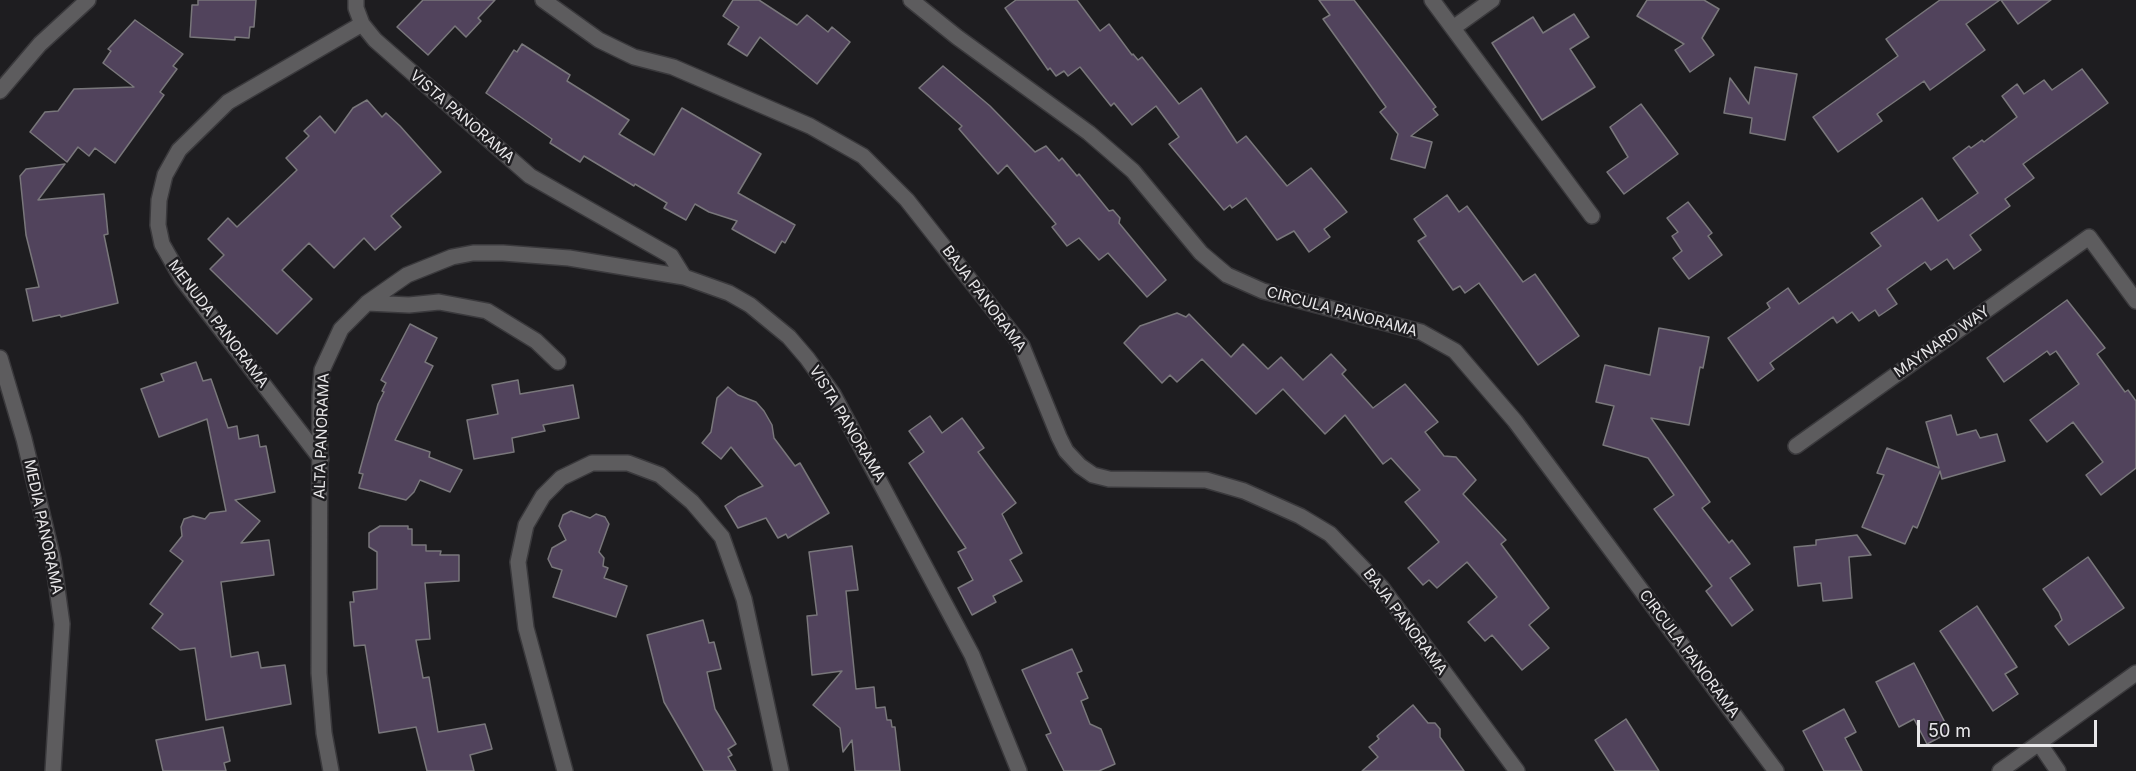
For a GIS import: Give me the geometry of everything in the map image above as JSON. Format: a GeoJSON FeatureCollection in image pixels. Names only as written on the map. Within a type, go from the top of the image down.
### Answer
{"type":"FeatureCollection","features":[{"type":"Feature","properties":{"kind":"street"},"geometry":{"type":"LineString","coordinates":[[0,91],[40,44],[88,0]]}},
{"type":"Feature","properties":{"kind":"street"},"geometry":{"type":"LineString","coordinates":[[356,0],[356,8],[362,24]]}},
{"type":"Feature","properties":{"kind":"street","name":"BAJA PANORAMA"},"geometry":{"type":"LineString","coordinates":[[543,0],[599,40],[634,57],[673,67],[810,126],[863,156],[907,200],[1022,346],[1059,437],[1066,451],[1080,466],[1093,475],[1109,479],[1206,480],[1244,491],[1300,516],[1330,534],[1382,588],[1517,771]]}},
{"type":"Feature","properties":{"kind":"street","name":"CIRCULA PANORAMA"},"geometry":{"type":"LineString","coordinates":[[911,0],[957,37],[1089,134],[1133,171],[1201,253],[1227,275],[1263,291],[1421,332],[1455,351],[1515,421],[1776,771]]}},
{"type":"Feature","properties":{"kind":"street"},"geometry":{"type":"LineString","coordinates":[[1432,0],[1592,216]]}},
{"type":"Feature","properties":{"kind":"street"},"geometry":{"type":"LineString","coordinates":[[1453,28],[1492,0]]}},
{"type":"Feature","properties":{"kind":"street","name":"VISTA PANORAMA"},"geometry":{"type":"LineString","coordinates":[[362,24],[375,40],[530,176],[671,256],[684,277],[729,293],[750,305],[789,337],[821,376],[896,508],[972,655],[1019,771]]}},
{"type":"Feature","properties":{"kind":"street","name":"MENUDA PANORAMA"},"geometry":{"type":"LineString","coordinates":[[321,459],[182,279],[162,244],[158,225],[159,200],[165,175],[179,150],[228,102],[362,24]]}},
{"type":"Feature","properties":{"kind":"street","name":"MAYNARD WAY"},"geometry":{"type":"LineString","coordinates":[[1796,446],[2089,237],[2136,301]]}},
{"type":"Feature","properties":{"kind":"street","name":"ALTA PANORAMA"},"geometry":{"type":"LineString","coordinates":[[331,771],[324,733],[319,673],[322,370],[341,329],[367,303],[407,275],[452,257],[487,252],[569,258],[684,277]]}},
{"type":"Feature","properties":{"kind":"street"},"geometry":{"type":"LineString","coordinates":[[367,303],[409,305],[439,302],[487,311],[536,341],[558,362]]}},
{"type":"Feature","properties":{"kind":"street","name":"MEDIA PANORAMA"},"geometry":{"type":"LineString","coordinates":[[0,358],[24,439],[53,560],[62,624],[53,771]]}},
{"type":"Feature","properties":{"kind":"street"},"geometry":{"type":"LineString","coordinates":[[565,771],[526,628],[518,562],[526,525],[543,496],[561,478],[592,463],[628,463],[660,475],[692,502],[722,537],[744,600],[781,771]]}},
{"type":"Feature","properties":{"kind":"street"},"geometry":{"type":"LineString","coordinates":[[2000,771],[2136,673]]}},
{"type":"Feature","properties":{"kind":"street"},"geometry":{"type":"LineString","coordinates":[[2039,743],[2058,771]]}},
{"type":"Feature","properties":{"kind":"building"},"geometry":{"type":"Polygon","coordinates":[[[198,0],[256,0],[254,27],[250,27],[249,38],[235,37],[235,40],[190,37],[192,5],[198,5],[198,0]]]}},
{"type":"Feature","properties":{"kind":"building"},"geometry":{"type":"Polygon","coordinates":[[[423,0],[495,0],[478,18],[481,21],[466,37],[455,26],[428,55],[397,27],[423,0]]]}},
{"type":"Feature","properties":{"kind":"building"},"geometry":{"type":"Polygon","coordinates":[[[733,0],[759,0],[797,25],[807,15],[828,32],[832,27],[850,42],[817,84],[760,37],[747,56],[728,44],[739,27],[723,16],[733,0]]]}},
{"type":"Feature","properties":{"kind":"building"},"geometry":{"type":"Polygon","coordinates":[[[1016,0],[1077,0],[1100,31],[1109,24],[1132,55],[1138,60],[1142,57],[1179,104],[1201,88],[1237,143],[1246,136],[1287,186],[1311,168],[1347,212],[1324,229],[1330,237],[1309,252],[1294,231],[1277,240],[1246,198],[1232,208],[1230,205],[1224,210],[1169,144],[1179,137],[1156,106],[1132,125],[1114,103],[1111,106],[1080,67],[1068,76],[1064,71],[1056,76],[1050,68],[1048,70],[1005,8],[1016,0]]]}},
{"type":"Feature","properties":{"kind":"building"},"geometry":{"type":"Polygon","coordinates":[[[1319,0],[1354,0],[1436,107],[1433,109],[1438,115],[1411,136],[1432,142],[1425,168],[1391,159],[1398,134],[1380,112],[1386,107],[1323,19],[1330,15],[1319,0]]]}},
{"type":"Feature","properties":{"kind":"building"},"geometry":{"type":"Polygon","coordinates":[[[1647,0],[1704,0],[1719,9],[1702,38],[1714,55],[1690,72],[1675,50],[1684,44],[1637,16],[1647,0]]]}},
{"type":"Feature","properties":{"kind":"building"},"geometry":{"type":"Polygon","coordinates":[[[1940,0],[2000,0],[1966,24],[1985,50],[1930,90],[1924,81],[1877,114],[1882,121],[1838,152],[1813,117],[1898,56],[1886,39],[1940,0]]]}},
{"type":"Feature","properties":{"kind":"building"},"geometry":{"type":"Polygon","coordinates":[[[2001,0],[2051,0],[2018,24],[2001,0]]]}},
{"type":"Feature","properties":{"kind":"building"},"geometry":{"type":"Polygon","coordinates":[[[1574,14],[1589,37],[1570,49],[1595,87],[1542,120],[1492,43],[1533,17],[1543,33],[1574,14]]]}},
{"type":"Feature","properties":{"kind":"building"},"geometry":{"type":"Polygon","coordinates":[[[135,20],[183,54],[173,66],[177,69],[160,92],[164,95],[115,163],[95,148],[89,156],[78,147],[67,162],[30,132],[45,112],[58,111],[74,89],[134,87],[103,63],[111,51],[108,49],[135,20]]]}},
{"type":"Feature","properties":{"kind":"building"},"geometry":{"type":"Polygon","coordinates":[[[522,44],[570,75],[567,81],[629,120],[619,134],[654,155],[682,108],[761,154],[738,193],[795,225],[785,243],[782,241],[775,253],[732,229],[737,221],[709,212],[695,204],[686,220],[664,208],[667,203],[635,184],[634,186],[584,156],[580,162],[550,143],[552,139],[486,93],[514,50],[517,52],[522,44]]]}},
{"type":"Feature","properties":{"kind":"building"},"geometry":{"type":"Polygon","coordinates":[[[943,66],[990,106],[1035,152],[1046,146],[1059,161],[1062,158],[1077,176],[1079,174],[1109,211],[1113,210],[1120,218],[1119,223],[1166,280],[1147,297],[1108,253],[1099,260],[1079,238],[1067,246],[1052,227],[1056,224],[1007,165],[998,174],[959,129],[962,126],[919,88],[943,66]]]}},
{"type":"Feature","properties":{"kind":"building"},"geometry":{"type":"Polygon","coordinates":[[[1755,67],[1797,74],[1785,140],[1750,133],[1752,118],[1724,113],[1730,78],[1749,104],[1755,67]]]}},
{"type":"Feature","properties":{"kind":"building"},"geometry":{"type":"Polygon","coordinates":[[[2082,69],[2108,103],[2023,164],[2034,178],[2005,199],[2010,206],[1970,235],[1981,250],[1954,269],[1947,259],[1931,270],[1925,262],[1887,289],[1897,304],[1879,316],[1875,310],[1859,321],[1852,312],[1837,323],[1833,317],[1770,363],[1774,369],[1758,381],[1728,338],[1770,308],[1767,303],[1788,288],[1799,304],[1881,246],[1871,233],[1922,198],[1938,221],[1978,193],[1953,158],[1969,146],[1971,148],[1982,140],[1984,142],[2017,117],[2002,96],[2017,84],[2024,94],[2044,80],[2052,90],[2082,69]]]}},
{"type":"Feature","properties":{"kind":"building"},"geometry":{"type":"Polygon","coordinates":[[[367,100],[382,117],[386,113],[400,126],[441,172],[391,216],[401,227],[375,250],[364,238],[334,268],[309,243],[282,270],[312,299],[277,334],[210,269],[224,255],[208,239],[228,218],[237,227],[297,170],[286,158],[309,136],[304,131],[320,116],[335,133],[353,108],[367,100]]]}},
{"type":"Feature","properties":{"kind":"building"},"geometry":{"type":"Polygon","coordinates":[[[1641,104],[1678,154],[1624,194],[1607,172],[1628,157],[1610,127],[1641,104]]]}},
{"type":"Feature","properties":{"kind":"building"},"geometry":{"type":"Polygon","coordinates":[[[65,164],[38,200],[104,194],[108,234],[104,235],[118,303],[61,317],[60,315],[33,321],[26,289],[39,287],[26,235],[20,176],[26,169],[65,164]]]}},
{"type":"Feature","properties":{"kind":"building"},"geometry":{"type":"Polygon","coordinates":[[[1447,195],[1459,212],[1467,206],[1523,282],[1535,274],[1579,336],[1538,365],[1479,283],[1465,293],[1460,286],[1453,290],[1418,241],[1426,236],[1414,219],[1447,195]]]}},
{"type":"Feature","properties":{"kind":"building"},"geometry":{"type":"Polygon","coordinates":[[[1688,202],[1712,233],[1708,236],[1722,255],[1689,279],[1673,258],[1682,251],[1672,236],[1678,232],[1667,218],[1688,202]]]}},
{"type":"Feature","properties":{"kind":"building"},"geometry":{"type":"Polygon","coordinates":[[[2067,300],[2105,348],[2097,354],[2125,392],[2128,390],[2136,401],[2136,468],[2101,495],[2086,475],[2103,462],[2073,422],[2047,442],[2030,420],[2079,384],[2056,351],[2050,355],[2047,351],[2004,382],[1987,358],[2067,300]]]}},
{"type":"Feature","properties":{"kind":"building"},"geometry":{"type":"Polygon","coordinates":[[[1177,313],[1186,317],[1189,314],[1231,357],[1243,344],[1268,369],[1281,357],[1303,380],[1331,354],[1346,370],[1342,374],[1373,408],[1405,384],[1438,422],[1425,432],[1444,456],[1456,457],[1476,480],[1463,494],[1506,540],[1501,544],[1549,608],[1529,625],[1549,648],[1522,670],[1492,635],[1485,641],[1468,622],[1497,597],[1467,562],[1437,588],[1429,580],[1423,585],[1408,568],[1439,542],[1405,502],[1420,490],[1391,458],[1383,464],[1345,415],[1325,434],[1283,389],[1256,414],[1202,359],[1177,382],[1170,375],[1162,383],[1124,343],[1140,326],[1177,313]]]}},
{"type":"Feature","properties":{"kind":"building"},"geometry":{"type":"Polygon","coordinates":[[[410,324],[437,338],[425,362],[433,366],[395,440],[430,452],[429,457],[462,470],[450,492],[420,480],[414,492],[406,500],[359,488],[363,474],[359,473],[378,404],[384,392],[382,391],[386,383],[381,380],[410,324]]]}},
{"type":"Feature","properties":{"kind":"building"},"geometry":{"type":"Polygon","coordinates":[[[1659,328],[1709,337],[1703,368],[1700,367],[1689,425],[1651,418],[1710,502],[1702,508],[1729,543],[1732,540],[1750,564],[1730,578],[1753,610],[1732,626],[1706,591],[1712,586],[1654,509],[1674,495],[1648,458],[1603,445],[1614,406],[1596,402],[1605,365],[1650,375],[1659,328]]]}},
{"type":"Feature","properties":{"kind":"building"},"geometry":{"type":"Polygon","coordinates":[[[196,362],[203,381],[211,379],[228,428],[237,426],[239,439],[258,435],[260,447],[266,446],[275,492],[235,500],[260,521],[241,543],[269,540],[274,575],[221,582],[231,657],[258,652],[261,668],[285,665],[291,704],[206,720],[195,648],[180,650],[152,628],[163,614],[150,604],[183,561],[170,551],[182,536],[181,527],[184,519],[193,516],[205,519],[210,513],[226,511],[207,419],[159,437],[141,389],[164,381],[161,374],[196,362]]]}},
{"type":"Feature","properties":{"kind":"building"},"geometry":{"type":"Polygon","coordinates":[[[518,380],[520,394],[573,385],[579,418],[543,425],[545,431],[512,438],[514,452],[474,459],[467,420],[498,414],[492,385],[518,380]]]}},
{"type":"Feature","properties":{"kind":"building"},"geometry":{"type":"Polygon","coordinates":[[[728,387],[738,395],[756,402],[764,411],[772,425],[774,438],[795,466],[800,463],[829,513],[788,538],[786,534],[778,538],[766,518],[738,528],[725,506],[738,497],[763,486],[731,447],[721,459],[702,443],[711,432],[717,398],[728,387]]]}},
{"type":"Feature","properties":{"kind":"building"},"geometry":{"type":"Polygon","coordinates":[[[1951,415],[1957,435],[1976,430],[1980,438],[1997,434],[2005,461],[1942,479],[1940,471],[1917,528],[1913,526],[1905,544],[1862,527],[1884,475],[1877,473],[1887,448],[1939,468],[1926,422],[1951,415]]]}},
{"type":"Feature","properties":{"kind":"building"},"geometry":{"type":"Polygon","coordinates":[[[930,416],[942,433],[962,418],[984,448],[978,452],[1016,503],[1002,514],[1022,553],[1010,560],[1022,581],[993,596],[996,602],[972,615],[958,588],[973,580],[958,552],[966,548],[909,463],[924,452],[909,431],[930,416]]]}},
{"type":"Feature","properties":{"kind":"building"},"geometry":{"type":"Polygon","coordinates":[[[571,511],[590,518],[596,514],[605,517],[609,524],[599,552],[604,558],[603,566],[608,568],[604,578],[627,586],[616,617],[553,597],[562,570],[552,567],[548,559],[552,548],[566,540],[559,526],[563,515],[571,511]]]}},
{"type":"Feature","properties":{"kind":"building"},"geometry":{"type":"Polygon","coordinates":[[[380,526],[408,526],[408,529],[412,529],[412,545],[426,545],[426,551],[441,551],[440,555],[459,555],[459,581],[425,583],[430,639],[416,640],[423,678],[429,677],[438,732],[485,724],[492,749],[470,755],[474,771],[427,771],[416,727],[379,733],[365,645],[354,646],[350,602],[354,602],[353,592],[377,589],[377,552],[369,547],[369,533],[380,526]]]}},
{"type":"Feature","properties":{"kind":"building"},"geometry":{"type":"Polygon","coordinates":[[[1857,535],[1871,555],[1849,557],[1852,598],[1823,601],[1821,583],[1798,586],[1794,547],[1816,545],[1816,540],[1857,535]]]}},
{"type":"Feature","properties":{"kind":"building"},"geometry":{"type":"Polygon","coordinates":[[[852,546],[858,590],[846,591],[856,689],[874,687],[876,708],[885,707],[887,720],[891,720],[892,727],[895,727],[900,771],[855,771],[852,740],[843,752],[840,728],[813,705],[842,671],[812,675],[807,616],[817,615],[809,552],[852,546]]]}},
{"type":"Feature","properties":{"kind":"building"},"geometry":{"type":"Polygon","coordinates":[[[2088,557],[2124,608],[2069,645],[2055,626],[2062,620],[2059,612],[2043,589],[2088,557]]]}},
{"type":"Feature","properties":{"kind":"building"},"geometry":{"type":"Polygon","coordinates":[[[1977,606],[2017,667],[2005,674],[2018,694],[1993,711],[1940,631],[1977,606]]]}},
{"type":"Feature","properties":{"kind":"building"},"geometry":{"type":"Polygon","coordinates":[[[703,620],[709,643],[714,642],[721,669],[707,672],[715,709],[736,744],[728,749],[732,755],[728,757],[736,771],[704,771],[664,702],[647,635],[703,620]]]}},
{"type":"Feature","properties":{"kind":"building"},"geometry":{"type":"Polygon","coordinates":[[[1072,649],[1082,671],[1077,673],[1088,698],[1081,701],[1090,724],[1101,729],[1115,764],[1099,771],[1064,771],[1046,735],[1051,733],[1022,670],[1072,649]]]}},
{"type":"Feature","properties":{"kind":"building"},"geometry":{"type":"Polygon","coordinates":[[[1914,663],[1950,732],[1927,744],[1914,719],[1899,727],[1876,682],[1914,663]]]}},
{"type":"Feature","properties":{"kind":"building"},"geometry":{"type":"Polygon","coordinates":[[[1413,705],[1428,723],[1435,723],[1440,729],[1440,737],[1464,771],[1362,771],[1378,757],[1369,747],[1379,739],[1377,736],[1413,705]]]}},
{"type":"Feature","properties":{"kind":"building"},"geometry":{"type":"Polygon","coordinates":[[[1844,709],[1856,732],[1845,738],[1862,771],[1824,771],[1803,731],[1844,709]]]}},
{"type":"Feature","properties":{"kind":"building"},"geometry":{"type":"Polygon","coordinates":[[[1626,719],[1659,771],[1615,771],[1595,740],[1626,719]]]}},
{"type":"Feature","properties":{"kind":"building"},"geometry":{"type":"Polygon","coordinates":[[[223,727],[230,761],[224,763],[226,771],[163,771],[156,740],[223,727]]]}}]}
